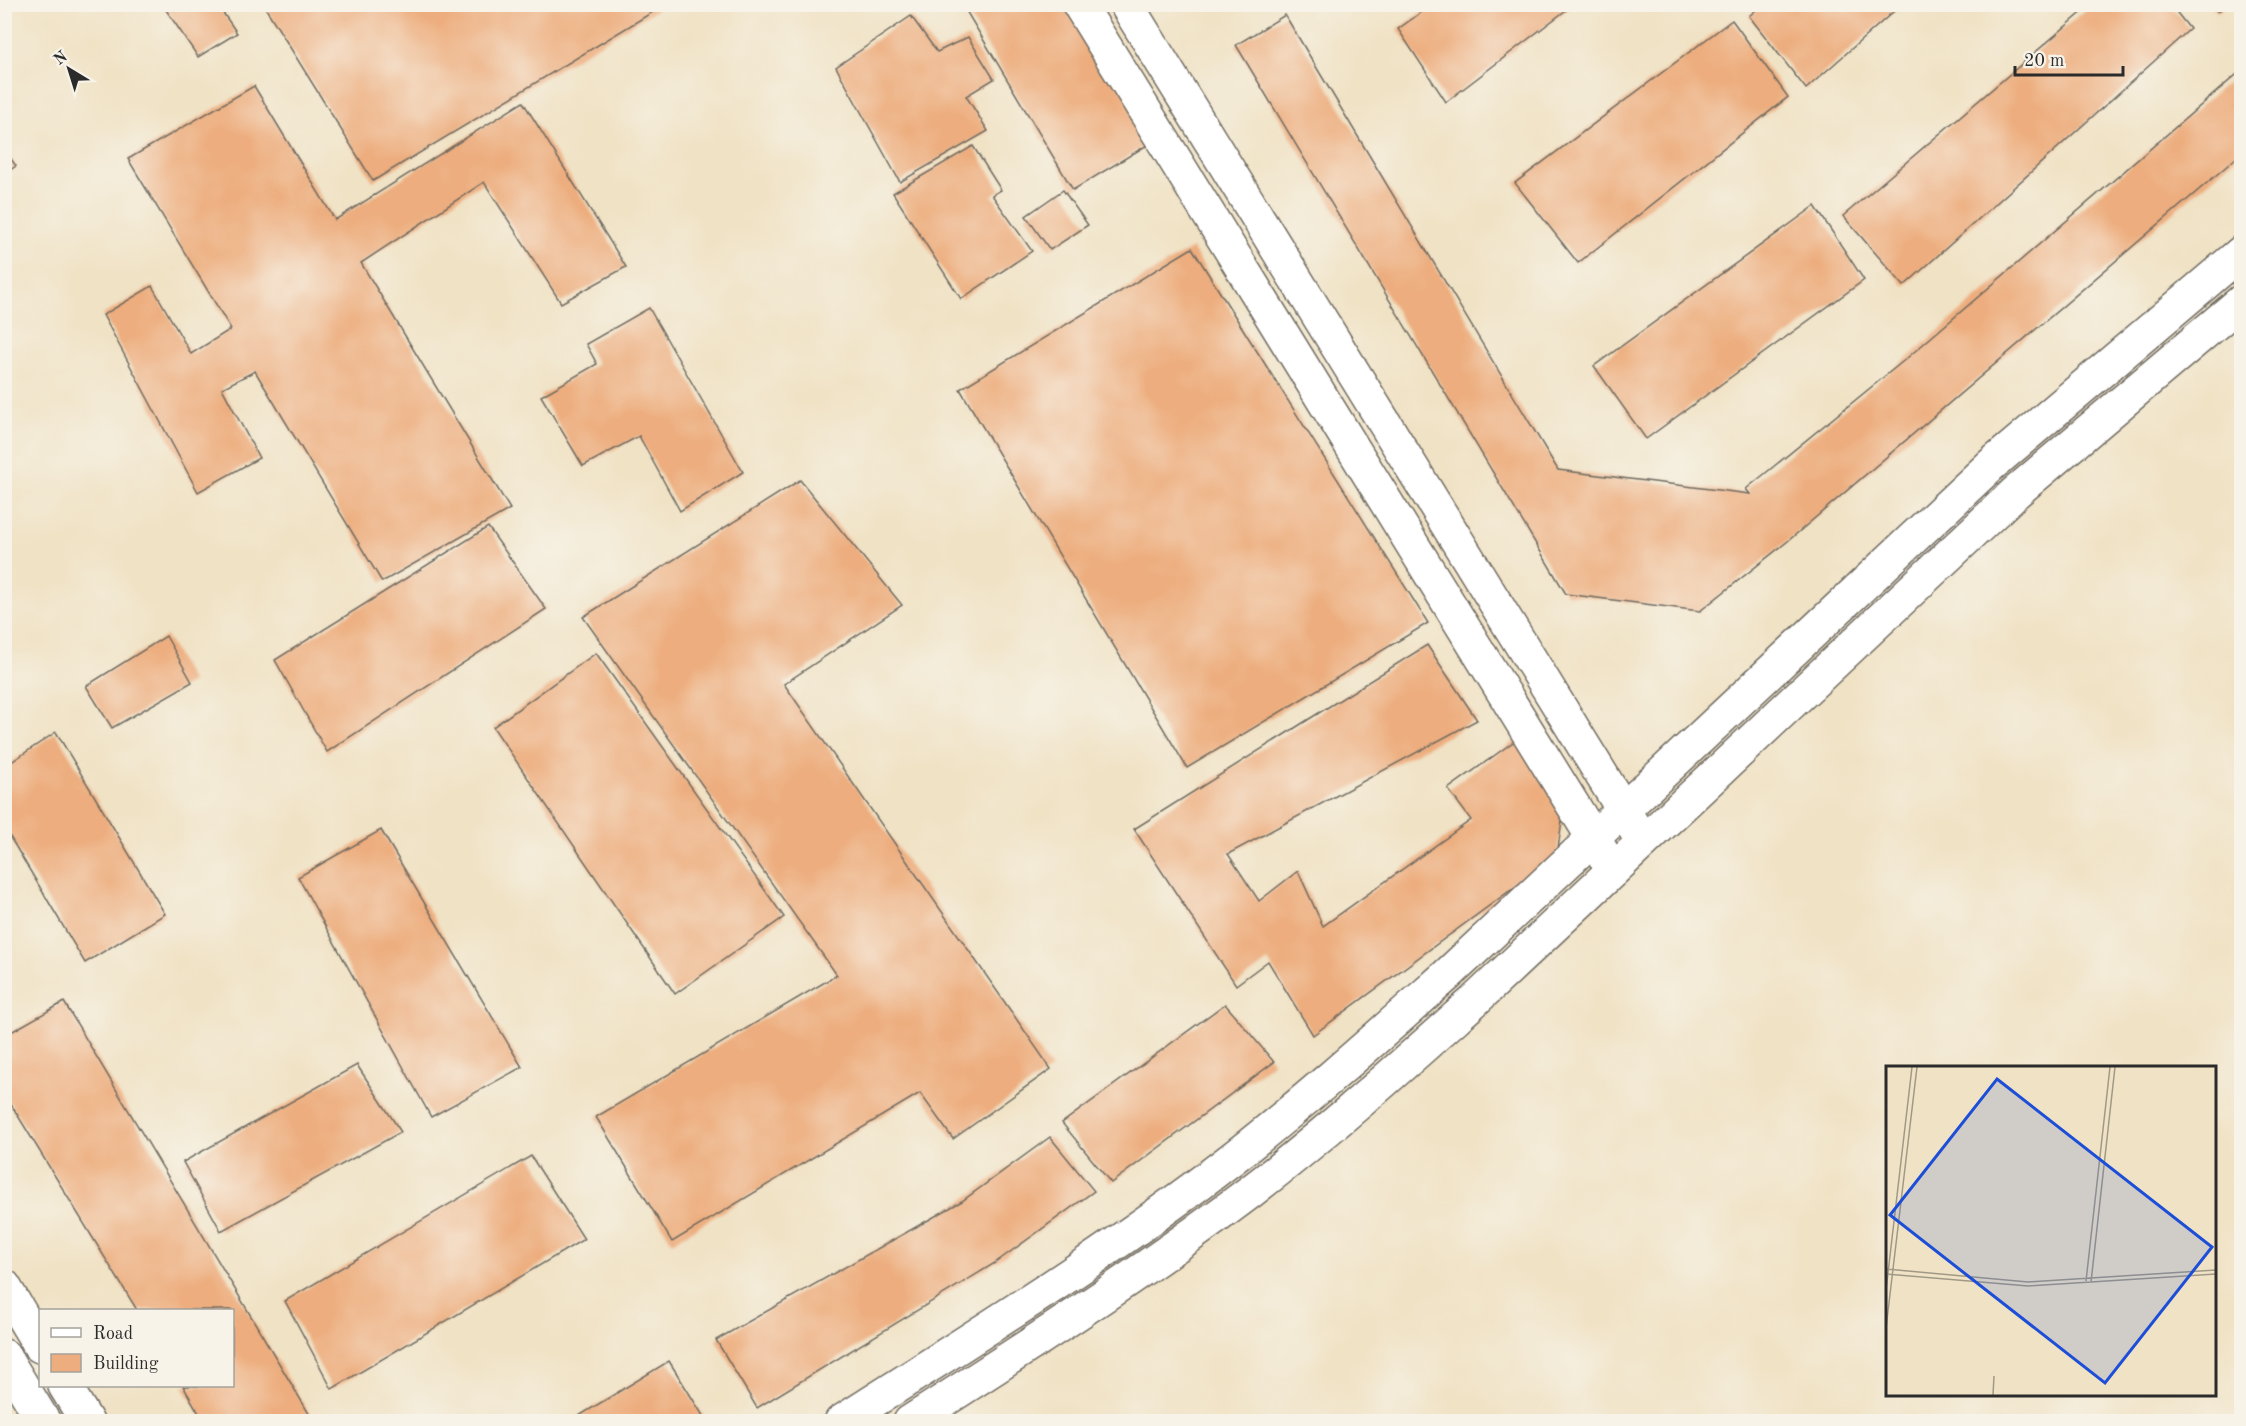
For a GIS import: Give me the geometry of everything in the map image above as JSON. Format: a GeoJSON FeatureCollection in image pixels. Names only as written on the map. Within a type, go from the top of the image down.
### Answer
{"type":"FeatureCollection","features":[{"type":"Feature","properties":{"kind":"street"},"geometry":{"type":"LineString","coordinates":[[1079,4],[1613,870]]}},
{"type":"Feature","properties":{"kind":"street"},"geometry":{"type":"LineString","coordinates":[[1126,4],[1643,842]]}},
{"type":"Feature","properties":{"kind":"street"},"geometry":{"type":"LineString","coordinates":[[841,1422],[998,1322],[1132,1232],[1229,1161],[1367,1047],[1446,976],[1991,465],[2241,252]]}},
{"type":"Feature","properties":{"kind":"street"},"geometry":{"type":"LineString","coordinates":[[910,1422],[1153,1263],[1251,1191],[1391,1075],[1472,1003],[2016,492],[2241,301]]}},
{"type":"Feature","properties":{"kind":"street"},"geometry":{"type":"LineString","coordinates":[[4,1287],[39,1344]]}},
{"type":"Feature","properties":{"kind":"street"},"geometry":{"type":"LineString","coordinates":[[4,1356],[44,1422]]}},
{"type":"Feature","properties":{"kind":"street"},"geometry":{"type":"LineString","coordinates":[[66,1387],[87,1422]]}},
{"type":"Feature","properties":{"kind":"building"},"geometry":{"type":"Polygon","coordinates":[[[162,4],[217,4],[237,33],[198,57],[162,4]]]}},
{"type":"Feature","properties":{"kind":"building"},"geometry":{"type":"Polygon","coordinates":[[[263,4],[666,4],[373,181],[263,4]]]}},
{"type":"Feature","properties":{"kind":"building"},"geometry":{"type":"Polygon","coordinates":[[[962,4],[1071,4],[1154,141],[1073,190],[962,4]]]}},
{"type":"Feature","properties":{"kind":"building"},"geometry":{"type":"Polygon","coordinates":[[[1433,4],[1574,4],[1446,102],[1398,29],[1433,4]]]}},
{"type":"Feature","properties":{"kind":"building"},"geometry":{"type":"Polygon","coordinates":[[[1763,4],[1902,4],[1806,89],[1749,16],[1763,4]]]}},
{"type":"Feature","properties":{"kind":"building"},"geometry":{"type":"Polygon","coordinates":[[[2092,4],[2170,4],[2190,29],[1904,286],[1843,216],[2092,4]]]}},
{"type":"Feature","properties":{"kind":"building"},"geometry":{"type":"Polygon","coordinates":[[[2210,4],[2226,4],[2218,12],[2210,4]]]}},
{"type":"Feature","properties":{"kind":"building"},"geometry":{"type":"Polygon","coordinates":[[[1285,15],[1558,470],[1750,494],[1746,489],[1907,358],[2242,70],[2242,153],[1788,541],[1700,611],[1566,594],[1236,45],[1285,15]]]}},
{"type":"Feature","properties":{"kind":"building"},"geometry":{"type":"Polygon","coordinates":[[[911,16],[937,52],[968,37],[994,79],[966,96],[988,131],[900,182],[836,67],[911,16]]]}},
{"type":"Feature","properties":{"kind":"building"},"geometry":{"type":"Polygon","coordinates":[[[1732,20],[1788,97],[1578,263],[1515,183],[1732,20]]]}},
{"type":"Feature","properties":{"kind":"building"},"geometry":{"type":"Polygon","coordinates":[[[254,86],[335,220],[523,102],[626,267],[561,303],[484,182],[361,263],[510,509],[382,582],[255,371],[222,388],[259,458],[198,492],[103,315],[152,286],[191,354],[231,329],[128,159],[254,86]]]}},
{"type":"Feature","properties":{"kind":"building"},"geometry":{"type":"Polygon","coordinates":[[[973,146],[1001,190],[992,195],[1032,251],[961,299],[893,193],[973,146]]]}},
{"type":"Feature","properties":{"kind":"building"},"geometry":{"type":"Polygon","coordinates":[[[4,149],[16,166],[4,174],[4,149]]]}},
{"type":"Feature","properties":{"kind":"building"},"geometry":{"type":"Polygon","coordinates":[[[1063,190],[1088,225],[1050,250],[1026,216],[1063,190]]]}},
{"type":"Feature","properties":{"kind":"building"},"geometry":{"type":"Polygon","coordinates":[[[1815,206],[1864,280],[1646,439],[1594,366],[1815,206]]]}},
{"type":"Feature","properties":{"kind":"building"},"geometry":{"type":"Polygon","coordinates":[[[1192,248],[1428,623],[1187,768],[960,389],[1192,248]]]}},
{"type":"Feature","properties":{"kind":"building"},"geometry":{"type":"Polygon","coordinates":[[[649,308],[743,472],[680,511],[639,436],[583,466],[541,396],[597,364],[586,344],[649,308]]]}},
{"type":"Feature","properties":{"kind":"building"},"geometry":{"type":"Polygon","coordinates":[[[800,480],[902,605],[784,684],[1051,1069],[953,1139],[920,1093],[672,1242],[596,1117],[837,975],[583,617],[800,480]]]}},
{"type":"Feature","properties":{"kind":"building"},"geometry":{"type":"Polygon","coordinates":[[[488,527],[546,609],[327,752],[275,660],[488,527]]]}},
{"type":"Feature","properties":{"kind":"building"},"geometry":{"type":"Polygon","coordinates":[[[166,636],[192,682],[112,728],[86,686],[166,636]]]}},
{"type":"Feature","properties":{"kind":"building"},"geometry":{"type":"Polygon","coordinates":[[[1427,645],[1477,720],[1228,854],[1259,901],[1298,871],[1323,926],[1471,820],[1448,789],[1516,740],[1564,805],[1557,856],[1313,1035],[1268,961],[1236,985],[1134,829],[1427,645]]]}},
{"type":"Feature","properties":{"kind":"building"},"geometry":{"type":"Polygon","coordinates":[[[596,653],[784,917],[675,994],[493,727],[596,653]]]}},
{"type":"Feature","properties":{"kind":"building"},"geometry":{"type":"Polygon","coordinates":[[[56,732],[165,914],[85,963],[4,827],[4,767],[56,732]]]}},
{"type":"Feature","properties":{"kind":"building"},"geometry":{"type":"Polygon","coordinates":[[[381,830],[522,1067],[431,1117],[298,877],[381,830]]]}},
{"type":"Feature","properties":{"kind":"building"},"geometry":{"type":"Polygon","coordinates":[[[64,1002],[314,1422],[204,1422],[184,1387],[234,1387],[234,1309],[136,1309],[4,1093],[4,1036],[64,1002]]]}},
{"type":"Feature","properties":{"kind":"building"},"geometry":{"type":"Polygon","coordinates":[[[1225,1004],[1274,1062],[1111,1183],[1062,1123],[1225,1004]]]}},
{"type":"Feature","properties":{"kind":"building"},"geometry":{"type":"Polygon","coordinates":[[[357,1065],[401,1132],[221,1231],[183,1162],[357,1065]]]}},
{"type":"Feature","properties":{"kind":"building"},"geometry":{"type":"Polygon","coordinates":[[[1050,1137],[1094,1191],[995,1263],[757,1408],[716,1340],[962,1201],[1050,1137]]]}},
{"type":"Feature","properties":{"kind":"building"},"geometry":{"type":"Polygon","coordinates":[[[531,1156],[584,1239],[332,1389],[285,1301],[531,1156]]]}},
{"type":"Feature","properties":{"kind":"building"},"geometry":{"type":"Polygon","coordinates":[[[669,1361],[707,1422],[569,1422],[669,1361]]]}},
{"type":"Feature","properties":{"kind":"building"},"geometry":{"type":"Polygon","coordinates":[[[4,1411],[11,1422],[4,1422],[4,1411]]]}}]}
